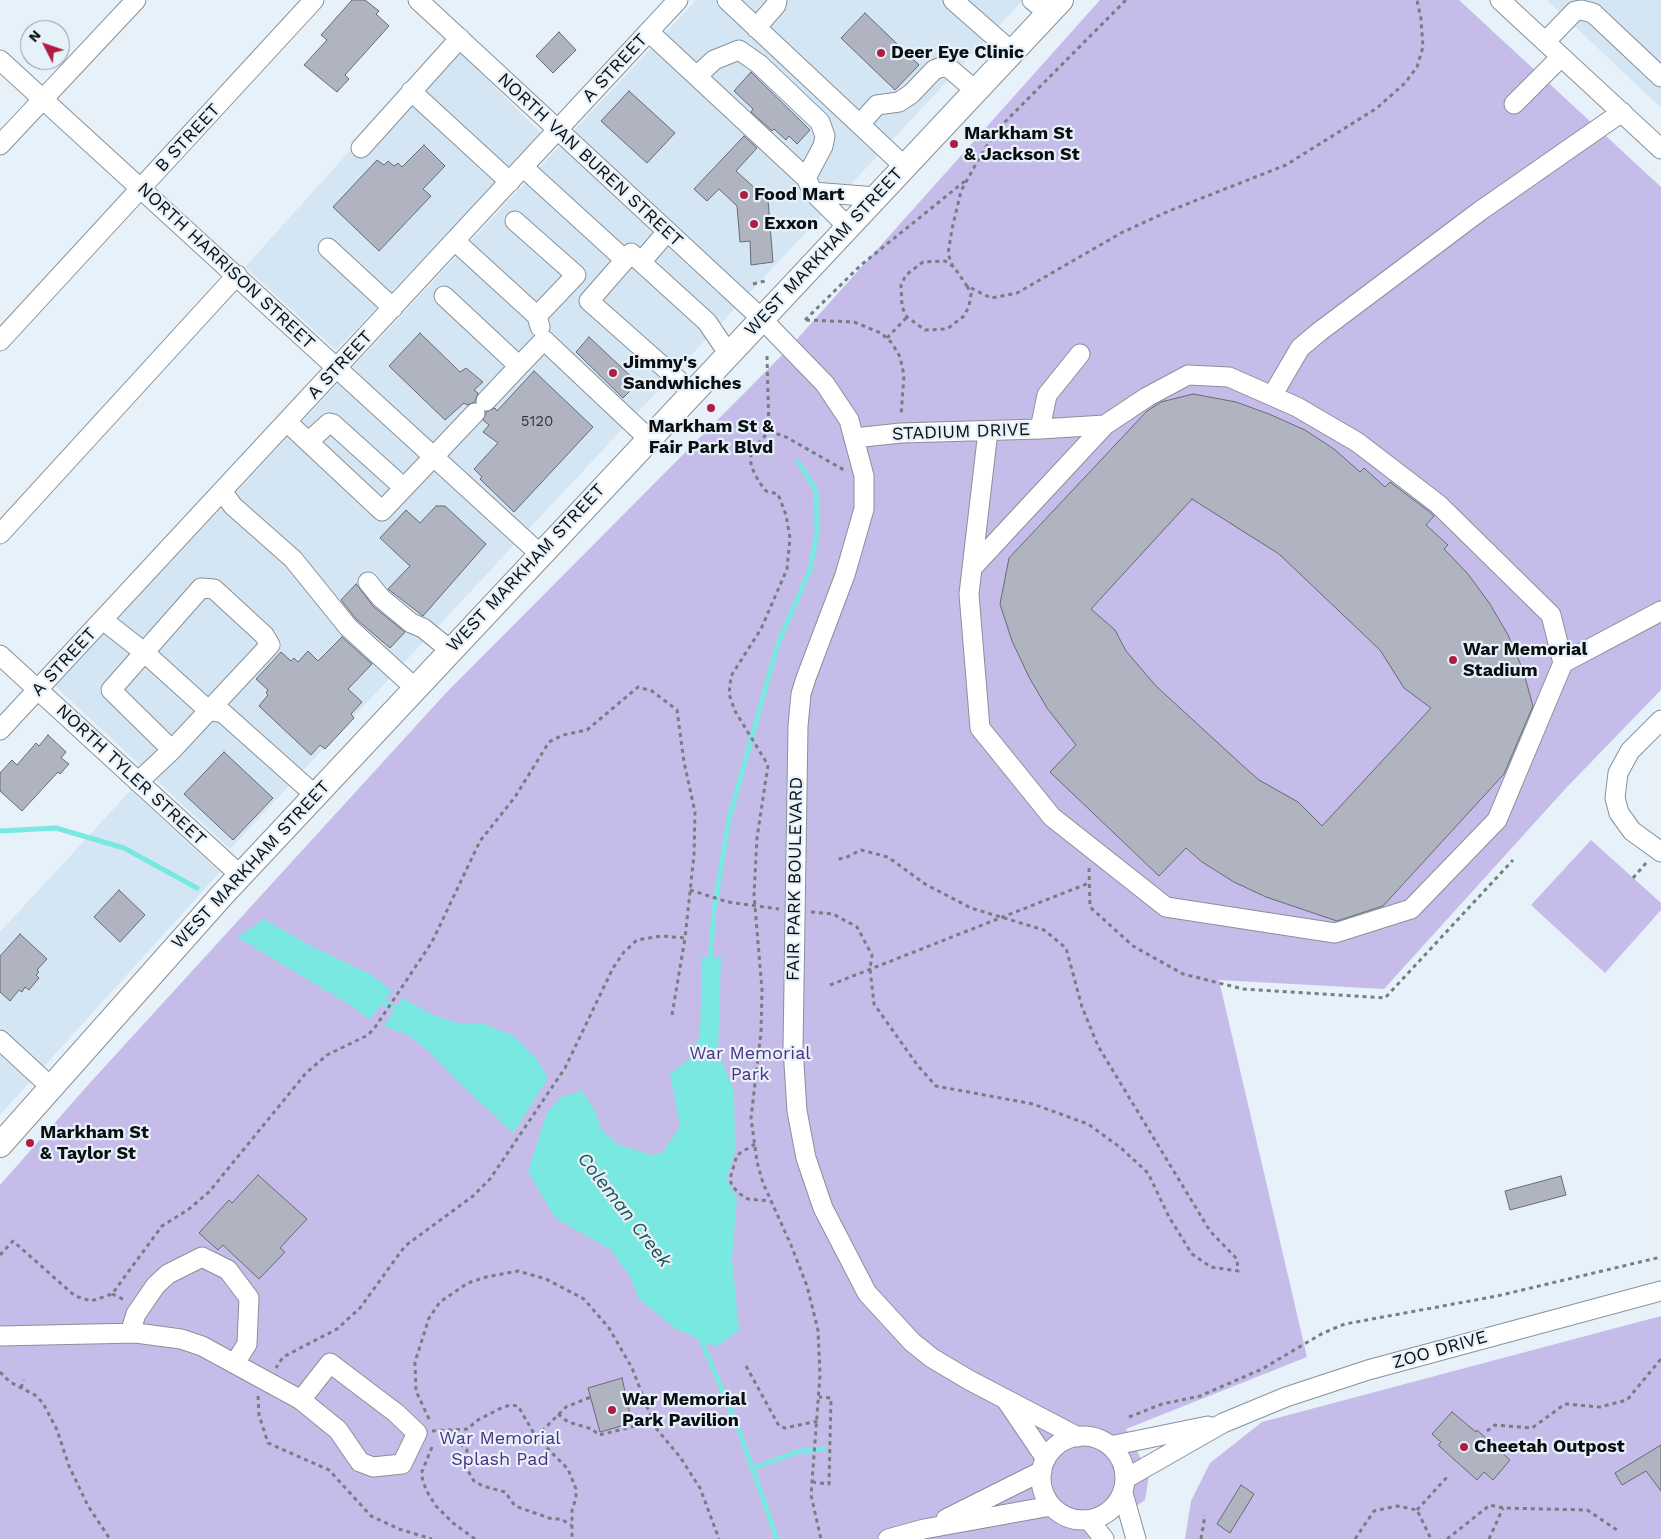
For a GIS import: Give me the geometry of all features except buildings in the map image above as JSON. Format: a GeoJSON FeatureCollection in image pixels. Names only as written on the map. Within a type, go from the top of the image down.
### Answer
{"type":"FeatureCollection","features":[{"type":"Feature","properties":{"kind":"main road","name":"WEST MARKHAM STREET"},"geometry":{"type":"LineString","coordinates":[[0,1145],[240,876],[1012,52],[1047,4]]}},
{"type":"Feature","properties":{"kind":"street"},"geometry":{"type":"LineString","coordinates":[[0,145],[136,0]]}},
{"type":"Feature","properties":{"kind":"street","name":"B STREET"},"geometry":{"type":"LineString","coordinates":[[0,341],[314,0]]}},
{"type":"Feature","properties":{"kind":"street","name":"NORTH VAN BUREN STREET"},"geometry":{"type":"LineString","coordinates":[[418,0],[762,319]]}},
{"type":"Feature","properties":{"kind":"street","name":"A STREET"},"geometry":{"type":"LineString","coordinates":[[0,730],[678,0]]}},
{"type":"Feature","properties":{"kind":"street"},"geometry":{"type":"LineString","coordinates":[[727,0],[904,166]]}},
{"type":"Feature","properties":{"kind":"street"},"geometry":{"type":"LineString","coordinates":[[756,28],[776,5],[777,0]]}},
{"type":"Feature","properties":{"kind":"street"},"geometry":{"type":"LineString","coordinates":[[1500,0],[1661,149]]}},
{"type":"Feature","properties":{"kind":"street"},"geometry":{"type":"LineString","coordinates":[[961,3],[1012,52]]}},
{"type":"Feature","properties":{"kind":"street"},"geometry":{"type":"LineString","coordinates":[[1545,42],[1575,11],[1590,6],[1593,13],[1661,77]]}},
{"type":"Feature","properties":{"kind":"street"},"geometry":{"type":"LineString","coordinates":[[649,32],[809,185],[848,227]]}},
{"type":"Feature","properties":{"kind":"street"},"geometry":{"type":"LineString","coordinates":[[361,148],[460,38]]}},
{"type":"Feature","properties":{"kind":"street"},"geometry":{"type":"LineString","coordinates":[[697,76],[714,60],[739,50],[759,64],[820,122],[825,136],[809,185]]}},
{"type":"Feature","properties":{"kind":"street"},"geometry":{"type":"LineString","coordinates":[[1514,104],[1561,57]]}},
{"type":"Feature","properties":{"kind":"street","name":"NORTH HARRISON STREET"},"geometry":{"type":"LineString","coordinates":[[0,60],[44,98],[540,554]]}},
{"type":"Feature","properties":{"kind":"street"},"geometry":{"type":"LineString","coordinates":[[860,124],[877,106],[899,102],[911,94],[934,70],[941,67],[949,68],[976,91]]}},
{"type":"Feature","properties":{"kind":"street"},"geometry":{"type":"LineString","coordinates":[[411,91],[510,182]]}},
{"type":"Feature","properties":{"kind":"street"},"geometry":{"type":"LineString","coordinates":[[1272,396],[1300,348],[1319,332],[1480,211],[1622,112]]}},
{"type":"Feature","properties":{"kind":"street"},"geometry":{"type":"LineString","coordinates":[[523,167],[707,322],[728,353]]}},
{"type":"Feature","properties":{"kind":"street"},"geometry":{"type":"LineString","coordinates":[[809,185],[876,197]]}},
{"type":"Feature","properties":{"kind":"street"},"geometry":{"type":"LineString","coordinates":[[515,221],[576,275],[537,316]]}},
{"type":"Feature","properties":{"kind":"street"},"geometry":{"type":"LineString","coordinates":[[667,232],[589,301],[694,393]]}},
{"type":"Feature","properties":{"kind":"street"},"geometry":{"type":"LineString","coordinates":[[455,241],[537,316],[544,340],[649,439]]}},
{"type":"Feature","properties":{"kind":"street"},"geometry":{"type":"LineString","coordinates":[[328,248],[393,308]]}},
{"type":"Feature","properties":{"kind":"street"},"geometry":{"type":"LineString","coordinates":[[0,534],[237,275]]}},
{"type":"Feature","properties":{"kind":"street"},"geometry":{"type":"LineString","coordinates":[[444,296],[519,366]]}},
{"type":"Feature","properties":{"kind":"street","name":"FAIR PARK BOULEVARD"},"geometry":{"type":"LineString","coordinates":[[762,319],[825,384],[849,420],[864,480],[864,509],[846,575],[801,694],[797,762],[793,1048],[797,1111],[806,1158],[824,1208],[867,1293],[912,1342],[932,1358],[1006,1400],[1078,1436],[1093,1437],[1110,1446]]}},
{"type":"Feature","properties":{"kind":"street"},"geometry":{"type":"LineString","coordinates":[[287,422],[382,511],[544,340]]}},
{"type":"Feature","properties":{"kind":"street","name":"STADIUM DRIVE"},"geometry":{"type":"LineString","coordinates":[[854,438],[900,433],[1040,429],[1047,395],[1080,354]]}},
{"type":"Feature","properties":{"kind":"street"},"geometry":{"type":"LineString","coordinates":[[972,568],[1105,425],[1147,397],[1188,375],[1229,377],[1328,423],[1357,442],[1438,504],[1551,615],[1563,663],[1497,820],[1411,909],[1335,934],[1166,907],[1052,817],[980,728],[969,594],[972,568],[988,431]]}},
{"type":"Feature","properties":{"kind":"street"},"geometry":{"type":"LineString","coordinates":[[308,442],[329,423],[333,424],[404,488]]}},
{"type":"Feature","properties":{"kind":"street"},"geometry":{"type":"LineString","coordinates":[[1040,429],[1105,425]]}},
{"type":"Feature","properties":{"kind":"street"},"geometry":{"type":"LineString","coordinates":[[222,492],[233,506],[293,559],[348,627],[415,688]]}},
{"type":"Feature","properties":{"kind":"street"},"geometry":{"type":"LineString","coordinates":[[368,582],[381,598],[450,650]]}},
{"type":"Feature","properties":{"kind":"street"},"geometry":{"type":"LineString","coordinates":[[138,782],[172,750],[270,644],[264,635],[214,589],[201,588],[111,690],[172,750]]}},
{"type":"Feature","properties":{"kind":"street"},"geometry":{"type":"LineString","coordinates":[[1563,663],[1661,612]]}},
{"type":"Feature","properties":{"kind":"street"},"geometry":{"type":"LineString","coordinates":[[102,620],[145,653],[208,710],[223,713],[315,795]]}},
{"type":"Feature","properties":{"kind":"street","name":"NORTH TYLER STREET"},"geometry":{"type":"LineString","coordinates":[[0,655],[240,876]]}},
{"type":"Feature","properties":{"kind":"street"},"geometry":{"type":"LineString","coordinates":[[1655,856],[1632,831],[1619,813],[1615,798],[1618,773],[1630,751],[1661,720]]}},
{"type":"Feature","properties":{"kind":"street"},"geometry":{"type":"LineString","coordinates":[[0,1040],[51,1087]]}},
{"type":"Feature","properties":{"kind":"street"},"geometry":{"type":"LineString","coordinates":[[130,1333],[136,1314],[156,1285],[168,1274],[202,1257],[228,1270],[249,1298],[247,1344],[235,1363]]}},
{"type":"Feature","properties":{"kind":"street","name":"ZOO DRIVE"},"geometry":{"type":"LineString","coordinates":[[1124,1486],[1223,1423],[1286,1397],[1368,1370],[1661,1291]]}},
{"type":"Feature","properties":{"kind":"street"},"geometry":{"type":"LineString","coordinates":[[0,1336],[130,1333],[181,1339],[202,1346],[301,1400],[338,1430],[360,1462],[373,1467],[402,1464],[417,1433],[396,1414],[330,1363],[301,1400]]}},
{"type":"Feature","properties":{"kind":"street","name":"FAIR PARK BOULEVARD"},"geometry":{"type":"LineString","coordinates":[[1006,1400],[1044,1465],[1042,1487],[1051,1506]]}},
{"type":"Feature","properties":{"kind":"street","name":"ZOO DRIVE"},"geometry":{"type":"LineString","coordinates":[[1110,1446],[1223,1423]]}},
{"type":"Feature","properties":{"kind":"street"},"geometry":{"type":"LineString","coordinates":[[924,1529],[1044,1465],[1055,1447],[1066,1440],[1078,1436]]}},
{"type":"Feature","properties":{"kind":"street"},"geometry":{"type":"LineString","coordinates":[[1110,1446],[1123,1462],[1124,1486],[1136,1539]]}},
{"type":"Feature","properties":{"kind":"street"},"geometry":{"type":"LineString","coordinates":[[888,1539],[924,1529],[1051,1506],[1070,1519],[1089,1520],[1098,1518],[1110,1511],[1124,1486]]}},
{"type":"Feature","properties":{"kind":"street"},"geometry":{"type":"LineString","coordinates":[[1089,1520],[1104,1539]]}},
{"type":"Feature","properties":{"kind":"path"},"geometry":{"type":"LineString","coordinates":[[954,268],[945,261],[934,260],[918,264],[906,275],[901,285],[900,296],[902,307],[907,317],[915,325],[925,330],[947,329],[964,316],[969,306],[971,294],[954,268],[948,254],[961,191],[997,130],[1126,0]]}},
{"type":"Feature","properties":{"kind":"path"},"geometry":{"type":"LineString","coordinates":[[967,286],[991,298],[1017,293],[1122,233],[1169,211],[1286,165],[1377,108],[1405,83],[1417,67],[1423,47],[1421,19],[1416,0]]}},
{"type":"Feature","properties":{"kind":"path"},"geometry":{"type":"LineString","coordinates":[[901,420],[904,375],[900,357],[887,338],[875,330],[854,322],[805,320],[861,265],[968,178]]}},
{"type":"Feature","properties":{"kind":"path"},"geometry":{"type":"LineString","coordinates":[[753,284],[765,281]]}},
{"type":"Feature","properties":{"kind":"path"},"geometry":{"type":"LineString","coordinates":[[887,338],[907,317]]}},
{"type":"Feature","properties":{"kind":"path"},"geometry":{"type":"LineString","coordinates":[[767,356],[769,431],[751,452],[750,466],[766,491],[778,494],[786,515],[790,538],[788,562],[769,614],[731,676],[729,694],[734,711],[768,764],[757,838],[755,906],[762,990],[760,1032],[751,1118],[757,1162],[770,1201],[801,1269],[818,1330],[820,1375],[811,1495],[822,1539]]}},
{"type":"Feature","properties":{"kind":"path"},"geometry":{"type":"LineString","coordinates":[[769,431],[786,437],[850,473]]}},
{"type":"Feature","properties":{"kind":"path"},"geometry":{"type":"LineString","coordinates":[[0,1255],[13,1241],[75,1296],[91,1301],[112,1294],[162,1226],[189,1209],[209,1192],[306,1073],[327,1055],[368,1035],[376,1026],[432,942],[480,841],[515,797],[549,742],[563,735],[587,730],[638,687],[652,691],[677,710],[684,762],[695,812],[685,938],[672,1015]]}},
{"type":"Feature","properties":{"kind":"path"},"geometry":{"type":"LineString","coordinates":[[810,912],[833,914],[857,927],[872,955],[870,969],[874,1004],[918,1066],[936,1086],[1033,1104],[1088,1124],[1121,1148],[1148,1173],[1169,1217],[1192,1254],[1211,1267],[1238,1271],[1238,1259],[1210,1231],[1098,1046],[1082,1007],[1066,948],[1044,930],[971,908],[925,884],[888,857],[861,850],[845,858],[838,859]]}},
{"type":"Feature","properties":{"kind":"path"},"geometry":{"type":"LineString","coordinates":[[1633,878],[1655,856]]}},
{"type":"Feature","properties":{"kind":"path"},"geometry":{"type":"LineString","coordinates":[[1089,868],[1090,907],[1133,946],[1183,974],[1243,989],[1385,998],[1513,860]]}},
{"type":"Feature","properties":{"kind":"path"},"geometry":{"type":"LineString","coordinates":[[830,985],[1089,883]]}},
{"type":"Feature","properties":{"kind":"path"},"geometry":{"type":"LineString","coordinates":[[690,890],[728,902],[779,909]]}},
{"type":"Feature","properties":{"kind":"path"},"geometry":{"type":"LineString","coordinates":[[432,1539],[399,1529],[371,1516],[329,1470],[268,1443],[259,1415],[258,1395],[283,1357],[337,1329],[360,1308],[406,1246],[473,1196],[490,1179],[565,1068],[613,968],[624,952],[637,940],[661,936],[685,938]]}},
{"type":"Feature","properties":{"kind":"path"},"geometry":{"type":"LineString","coordinates":[[755,1144],[737,1154],[731,1168],[730,1179],[740,1194],[748,1199],[770,1201]]}},
{"type":"Feature","properties":{"kind":"path"},"geometry":{"type":"LineString","coordinates":[[1129,1416],[1162,1404],[1200,1396],[1262,1369],[1323,1333],[1345,1324],[1497,1296],[1661,1257]]}},
{"type":"Feature","properties":{"kind":"path"},"geometry":{"type":"LineString","coordinates":[[475,1539],[452,1523],[436,1506],[426,1490],[421,1474],[432,1448],[433,1431],[416,1391],[415,1362],[429,1318],[440,1302],[468,1283],[518,1271],[546,1278],[569,1289],[584,1300],[609,1328],[632,1368],[652,1422],[700,1488],[719,1539]]}},
{"type":"Feature","properties":{"kind":"path"},"geometry":{"type":"LineString","coordinates":[[1487,1430],[1496,1425],[1532,1428],[1564,1404],[1600,1407],[1627,1400],[1661,1359]]}},
{"type":"Feature","properties":{"kind":"path"},"geometry":{"type":"LineString","coordinates":[[746,1366],[779,1426],[785,1428],[818,1421]]}},
{"type":"Feature","properties":{"kind":"path"},"geometry":{"type":"LineString","coordinates":[[0,1372],[10,1382],[35,1396],[43,1403],[57,1430],[69,1466],[88,1506],[110,1539]]}},
{"type":"Feature","properties":{"kind":"path"},"geometry":{"type":"LineString","coordinates":[[20,1388],[24,1380]]}},
{"type":"Feature","properties":{"kind":"path"},"geometry":{"type":"LineString","coordinates":[[536,1437],[566,1407],[591,1397]]}},
{"type":"Feature","properties":{"kind":"path"},"geometry":{"type":"LineString","coordinates":[[812,1482],[829,1484],[831,1398],[819,1397]]}},
{"type":"Feature","properties":{"kind":"path"},"geometry":{"type":"LineString","coordinates":[[433,1431],[468,1429],[476,1421],[510,1405],[518,1406],[536,1437],[568,1469],[576,1489],[572,1539]]}},
{"type":"Feature","properties":{"kind":"path"},"geometry":{"type":"LineString","coordinates":[[558,1414],[568,1422],[592,1429],[599,1436],[652,1422]]}},
{"type":"Feature","properties":{"kind":"path"},"geometry":{"type":"LineString","coordinates":[[453,1430],[456,1440],[467,1450],[465,1466],[468,1474],[474,1481],[483,1486],[505,1492],[515,1506],[552,1519],[561,1519],[572,1525]]}},
{"type":"Feature","properties":{"kind":"path"},"geometry":{"type":"LineString","coordinates":[[1417,1510],[1448,1476]]}},
{"type":"Feature","properties":{"kind":"path"},"geometry":{"type":"LineString","coordinates":[[1447,1539],[1490,1505],[1503,1508],[1586,1510],[1617,1530]]}},
{"type":"Feature","properties":{"kind":"path"},"geometry":{"type":"LineString","coordinates":[[1355,1539],[1374,1511],[1397,1506],[1417,1510]]}},
{"type":"Feature","properties":{"kind":"path"},"geometry":{"type":"LineString","coordinates":[[1489,1539],[1503,1508]]}},
{"type":"Feature","properties":{"kind":"path"},"geometry":{"type":"LineString","coordinates":[[1417,1510],[1431,1539]]}},
{"type":"Feature","properties":{"kind":"path"},"geometry":{"type":"LineString","coordinates":[[1200,1539],[1205,1514]]}},
{"type":"Feature","properties":{"kind":"shaded area"},"geometry":{"type":"Polygon","coordinates":[[[696,0],[1023,0],[230,849],[55,686],[696,0]]]}},
{"type":"Feature","properties":{"kind":"shaded area"},"geometry":{"type":"Polygon","coordinates":[[[1547,0],[1661,0],[1661,108],[1547,0]]]}},
{"type":"Feature","properties":{"kind":"shaded area"},"geometry":{"type":"Polygon","coordinates":[[[449,41],[542,134],[336,350],[245,267],[449,41]]]}},
{"type":"Feature","properties":{"kind":"shaded area"},"geometry":{"type":"Polygon","coordinates":[[[131,790],[220,872],[0,1115],[0,932],[131,790]]]}},
{"type":"Feature","properties":{"kind":"green space","name":"War Memorial Park"},"geometry":{"type":"Polygon","coordinates":[[[1100,0],[1459,0],[1661,187],[1661,690],[1567,787],[1384,989],[1219,980],[1307,1357],[1126,1429],[1149,1475],[1145,1500],[1089,1537],[1090,1539],[0,1539],[0,1185],[88,1085],[445,694],[790,347],[1100,0]]]}},
{"type":"Feature","properties":{"kind":"green space"},"geometry":{"type":"Polygon","coordinates":[[[1591,840],[1661,903],[1661,910],[1605,973],[1531,905],[1591,840]]]}},
{"type":"Feature","properties":{"kind":"green space"},"geometry":{"type":"Polygon","coordinates":[[[1661,1316],[1661,1539],[1185,1539],[1191,1501],[1210,1463],[1262,1422],[1661,1316]]]}},
{"type":"Feature","properties":{"kind":"water"},"geometry":{"type":"Polygon","coordinates":[[[264,919],[311,946],[370,974],[392,991],[369,1020],[355,1008],[237,937],[264,919]]]}},
{"type":"Feature","properties":{"kind":"water"},"geometry":{"type":"Polygon","coordinates":[[[702,957],[721,958],[718,1051],[734,1092],[735,1152],[727,1177],[737,1198],[732,1259],[739,1330],[717,1347],[676,1329],[639,1299],[631,1278],[611,1250],[555,1218],[528,1171],[547,1112],[563,1096],[582,1091],[595,1111],[601,1129],[617,1144],[651,1155],[662,1153],[680,1126],[670,1074],[689,1059],[700,1036],[702,957]]]}},
{"type":"Feature","properties":{"kind":"water"},"geometry":{"type":"Polygon","coordinates":[[[402,998],[431,1014],[458,1023],[484,1024],[514,1036],[536,1058],[548,1078],[513,1133],[453,1077],[431,1053],[408,1035],[384,1026],[402,998]]]}},
{"type":"Feature","properties":{"kind":"waterway"},"geometry":{"type":"LineString","coordinates":[[710,964],[714,909],[729,819],[778,643],[810,570],[817,533],[816,490],[798,462]]}},
{"type":"Feature","properties":{"kind":"waterway","name":"Coleman Creek"},"geometry":{"type":"LineString","coordinates":[[0,831],[56,828],[124,848],[197,888]]}},
{"type":"Feature","properties":{"kind":"waterway","name":"Coleman Creek"},"geometry":{"type":"LineString","coordinates":[[378,999],[399,1011]]}},
{"type":"Feature","properties":{"kind":"waterway","name":"Coleman Creek"},"geometry":{"type":"LineString","coordinates":[[699,1335],[739,1430],[777,1539]]}},
{"type":"Feature","properties":{"kind":"waterway"},"geometry":{"type":"LineString","coordinates":[[753,1468],[800,1451],[824,1449]]}},
{"type":"Feature","properties":{"kind":"place","name":"Deer Eye Clinic"},"geometry":{"type":"Point","coordinates":[881,53]}},
{"type":"Feature","properties":{"kind":"place","name":"Markham St & Jackson St"},"geometry":{"type":"Point","coordinates":[954,144]}},
{"type":"Feature","properties":{"kind":"place","name":"Food Mart"},"geometry":{"type":"Point","coordinates":[744,195]}},
{"type":"Feature","properties":{"kind":"place","name":"Exxon"},"geometry":{"type":"Point","coordinates":[754,224]}},
{"type":"Feature","properties":{"kind":"place","name":"Jimmy's Sandwhiches"},"geometry":{"type":"Point","coordinates":[613,373]}},
{"type":"Feature","properties":{"kind":"place","name":"Markham St & Fair Park Blvd"},"geometry":{"type":"Point","coordinates":[711,408]}},
{"type":"Feature","properties":{"kind":"place","name":"War Memorial Stadium"},"geometry":{"type":"Point","coordinates":[1453,660]}},
{"type":"Feature","properties":{"kind":"place","name":"Markham St & Taylor St"},"geometry":{"type":"Point","coordinates":[30,1143]}},
{"type":"Feature","properties":{"kind":"place","name":"War Memorial Park Pavilion"},"geometry":{"type":"Point","coordinates":[612,1410]}},
{"type":"Feature","properties":{"kind":"place","name":"Cheetah Outpost"},"geometry":{"type":"Point","coordinates":[1464,1447]}},
{"type":"Feature","properties":{"kind":"park label","name":"War Memorial Splash Pad"},"geometry":{"type":"Point","coordinates":[500,1449]}}]}
